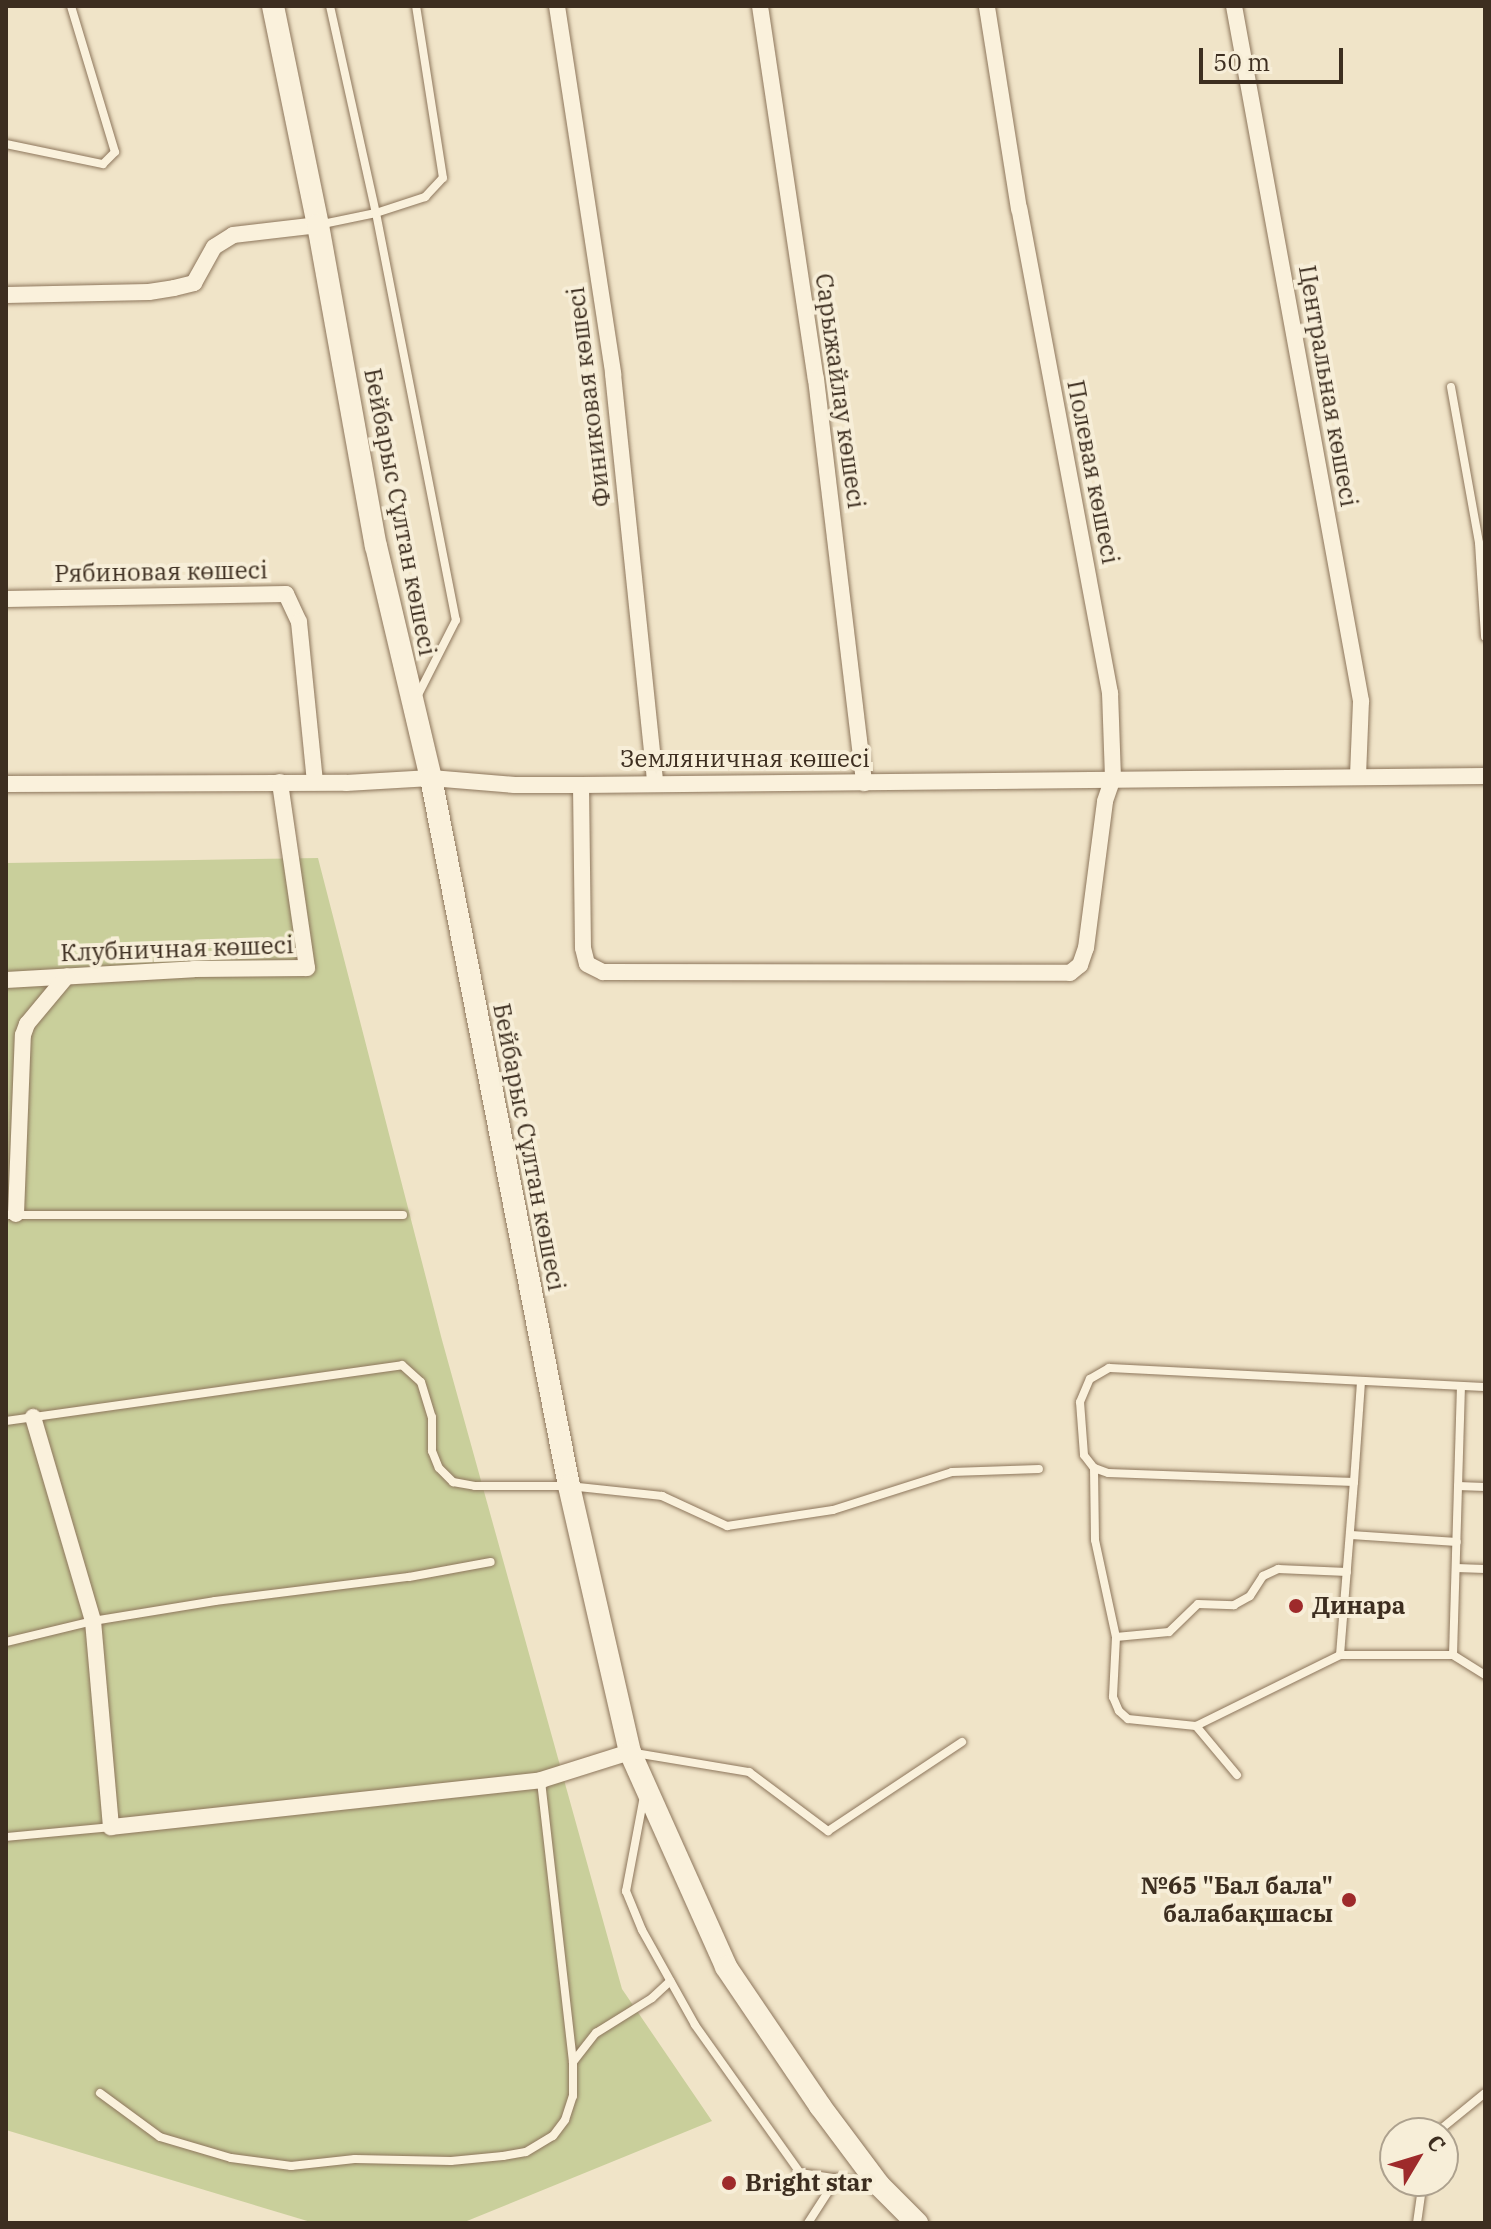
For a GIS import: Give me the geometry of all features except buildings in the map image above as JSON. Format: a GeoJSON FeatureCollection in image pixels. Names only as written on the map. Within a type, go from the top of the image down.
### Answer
{"type":"FeatureCollection","features":[{"type":"Feature","properties":{"kind":"street","name":"Бейбарыс Сұлтан көшесі"},"geometry":{"type":"LineString","coordinates":[[273,6],[318,225],[376,546],[431,778],[569,1486],[630,1752],[726,1967],[820,2106],[879,2185],[917,2223]]}},
{"type":"Feature","properties":{"kind":"street","name":"Финиковая көшесі"},"geometry":{"type":"LineString","coordinates":[[557,6],[613,374],[655,783]]}},
{"type":"Feature","properties":{"kind":"street","name":"Сарыжайлау көшесі"},"geometry":{"type":"LineString","coordinates":[[760,6],[816,379],[864,783]]}},
{"type":"Feature","properties":{"kind":"street","name":"Полевая көшесі"},"geometry":{"type":"LineString","coordinates":[[581,785],[583,948],[587,964],[603,972],[1070,973],[1080,965],[1086,948],[1105,801],[1113,778],[1110,693],[1019,209],[987,6]]}},
{"type":"Feature","properties":{"kind":"street","name":"Центральная көшесі"},"geometry":{"type":"LineString","coordinates":[[1234,6],[1361,701],[1358,775]]}},
{"type":"Feature","properties":{"kind":"street"},"geometry":{"type":"LineString","coordinates":[[6,295],[149,292],[174,288],[194,283],[214,247],[233,235],[318,225]]}},
{"type":"Feature","properties":{"kind":"street","name":"Рябиновая көшесі"},"geometry":{"type":"LineString","coordinates":[[6,599],[286,594],[299,622],[315,782]]}},
{"type":"Feature","properties":{"kind":"street","name":"Земляничная көшесі"},"geometry":{"type":"LineString","coordinates":[[6,784],[431,778],[515,785],[581,785],[1485,776]]}},
{"type":"Feature","properties":{"kind":"street","name":"Клубничная көшесі"},"geometry":{"type":"LineString","coordinates":[[6,980],[307,968],[280,782]]}},
{"type":"Feature","properties":{"kind":"street"},"geometry":{"type":"LineString","coordinates":[[11,1214],[23,1035],[27,1024],[67,976]]}},
{"type":"Feature","properties":{"kind":"street"},"geometry":{"type":"LineString","coordinates":[[33,1417],[93,1621],[111,1827],[541,1780],[630,1752]]}},
{"type":"Feature","properties":{"kind":"lane"},"geometry":{"type":"LineString","coordinates":[[6,144],[103,164],[115,152],[71,6]]}},
{"type":"Feature","properties":{"kind":"lane"},"geometry":{"type":"LineString","coordinates":[[330,6],[376,213],[456,620],[413,703]]}},
{"type":"Feature","properties":{"kind":"lane"},"geometry":{"type":"LineString","coordinates":[[318,225],[376,213],[425,197],[443,178],[416,6]]}},
{"type":"Feature","properties":{"kind":"lane"},"geometry":{"type":"LineString","coordinates":[[1451,387],[1479,543],[1485,637]]}},
{"type":"Feature","properties":{"kind":"lane"},"geometry":{"type":"LineString","coordinates":[[11,1214],[403,1215]]}},
{"type":"Feature","properties":{"kind":"lane"},"geometry":{"type":"LineString","coordinates":[[6,1421],[402,1365],[421,1382],[432,1417],[432,1451],[439,1468],[453,1482],[491,1487],[569,1486],[662,1496],[727,1526],[833,1510],[952,1472],[1039,1469]]}},
{"type":"Feature","properties":{"kind":"lane"},"geometry":{"type":"LineString","coordinates":[[1354,1482],[1108,1473],[1094,1468],[1084,1455],[1080,1402],[1090,1379],[1109,1368],[1485,1387]]}},
{"type":"Feature","properties":{"kind":"lane"},"geometry":{"type":"LineString","coordinates":[[1340,1655],[1361,1381]]}},
{"type":"Feature","properties":{"kind":"lane"},"geometry":{"type":"LineString","coordinates":[[1453,1655],[1461,1386]]}},
{"type":"Feature","properties":{"kind":"lane"},"geometry":{"type":"LineString","coordinates":[[1094,1468],[1095,1540],[1116,1637],[1113,1697],[1119,1711],[1128,1719],[1196,1726],[1340,1655],[1453,1655],[1485,1675]]}},
{"type":"Feature","properties":{"kind":"lane"},"geometry":{"type":"LineString","coordinates":[[1458,1486],[1485,1487]]}},
{"type":"Feature","properties":{"kind":"lane"},"geometry":{"type":"LineString","coordinates":[[1351,1535],[1457,1542]]}},
{"type":"Feature","properties":{"kind":"lane"},"geometry":{"type":"LineString","coordinates":[[6,1642],[93,1621],[491,1562]]}},
{"type":"Feature","properties":{"kind":"lane"},"geometry":{"type":"LineString","coordinates":[[1456,1568],[1485,1569]]}},
{"type":"Feature","properties":{"kind":"lane"},"geometry":{"type":"LineString","coordinates":[[1116,1637],[1169,1632],[1198,1604],[1234,1605],[1250,1596],[1263,1576],[1278,1569],[1347,1572]]}},
{"type":"Feature","properties":{"kind":"lane"},"geometry":{"type":"LineString","coordinates":[[1196,1726],[1237,1775]]}},
{"type":"Feature","properties":{"kind":"lane"},"geometry":{"type":"LineString","coordinates":[[630,1752],[749,1772],[828,1831],[962,1742]]}},
{"type":"Feature","properties":{"kind":"lane"},"geometry":{"type":"LineString","coordinates":[[100,2093],[160,2137],[231,2158],[291,2166],[355,2159],[451,2161],[526,2152],[553,2136],[565,2120],[573,2096],[573,2062],[541,1780]]}},
{"type":"Feature","properties":{"kind":"lane"},"geometry":{"type":"LineString","coordinates":[[645,1787],[626,1891],[642,1930],[695,2025],[800,2173],[879,2185]]}},
{"type":"Feature","properties":{"kind":"lane"},"geometry":{"type":"LineString","coordinates":[[6,1837],[111,1827]]}},
{"type":"Feature","properties":{"kind":"lane"},"geometry":{"type":"LineString","coordinates":[[573,2062],[596,2033],[652,1998],[670,1981]]}},
{"type":"Feature","properties":{"kind":"lane"},"geometry":{"type":"LineString","coordinates":[[1456,2117],[1485,2093]]}},
{"type":"Feature","properties":{"kind":"lane"},"geometry":{"type":"LineString","coordinates":[[808,2223],[837,2178]]}},
{"type":"Feature","properties":{"kind":"lane"},"geometry":{"type":"LineString","coordinates":[[1417,2223],[1421,2197]]}},
{"type":"Feature","properties":{"kind":"green space"},"geometry":{"type":"Polygon","coordinates":[[[318,858],[442,1340],[622,1989],[712,2121],[462,2223],[314,2223],[6,2130],[6,863],[318,858]]]}},
{"type":"Feature","properties":{"kind":"place","name":"Динара"},"geometry":{"type":"Point","coordinates":[1296,1606]}},
{"type":"Feature","properties":{"kind":"place","name":"№65 \"Бал бала\" балабақшасы"},"geometry":{"type":"Point","coordinates":[1349,1900]}},
{"type":"Feature","properties":{"kind":"place","name":"Bright star"},"geometry":{"type":"Point","coordinates":[729,2183]}}]}
